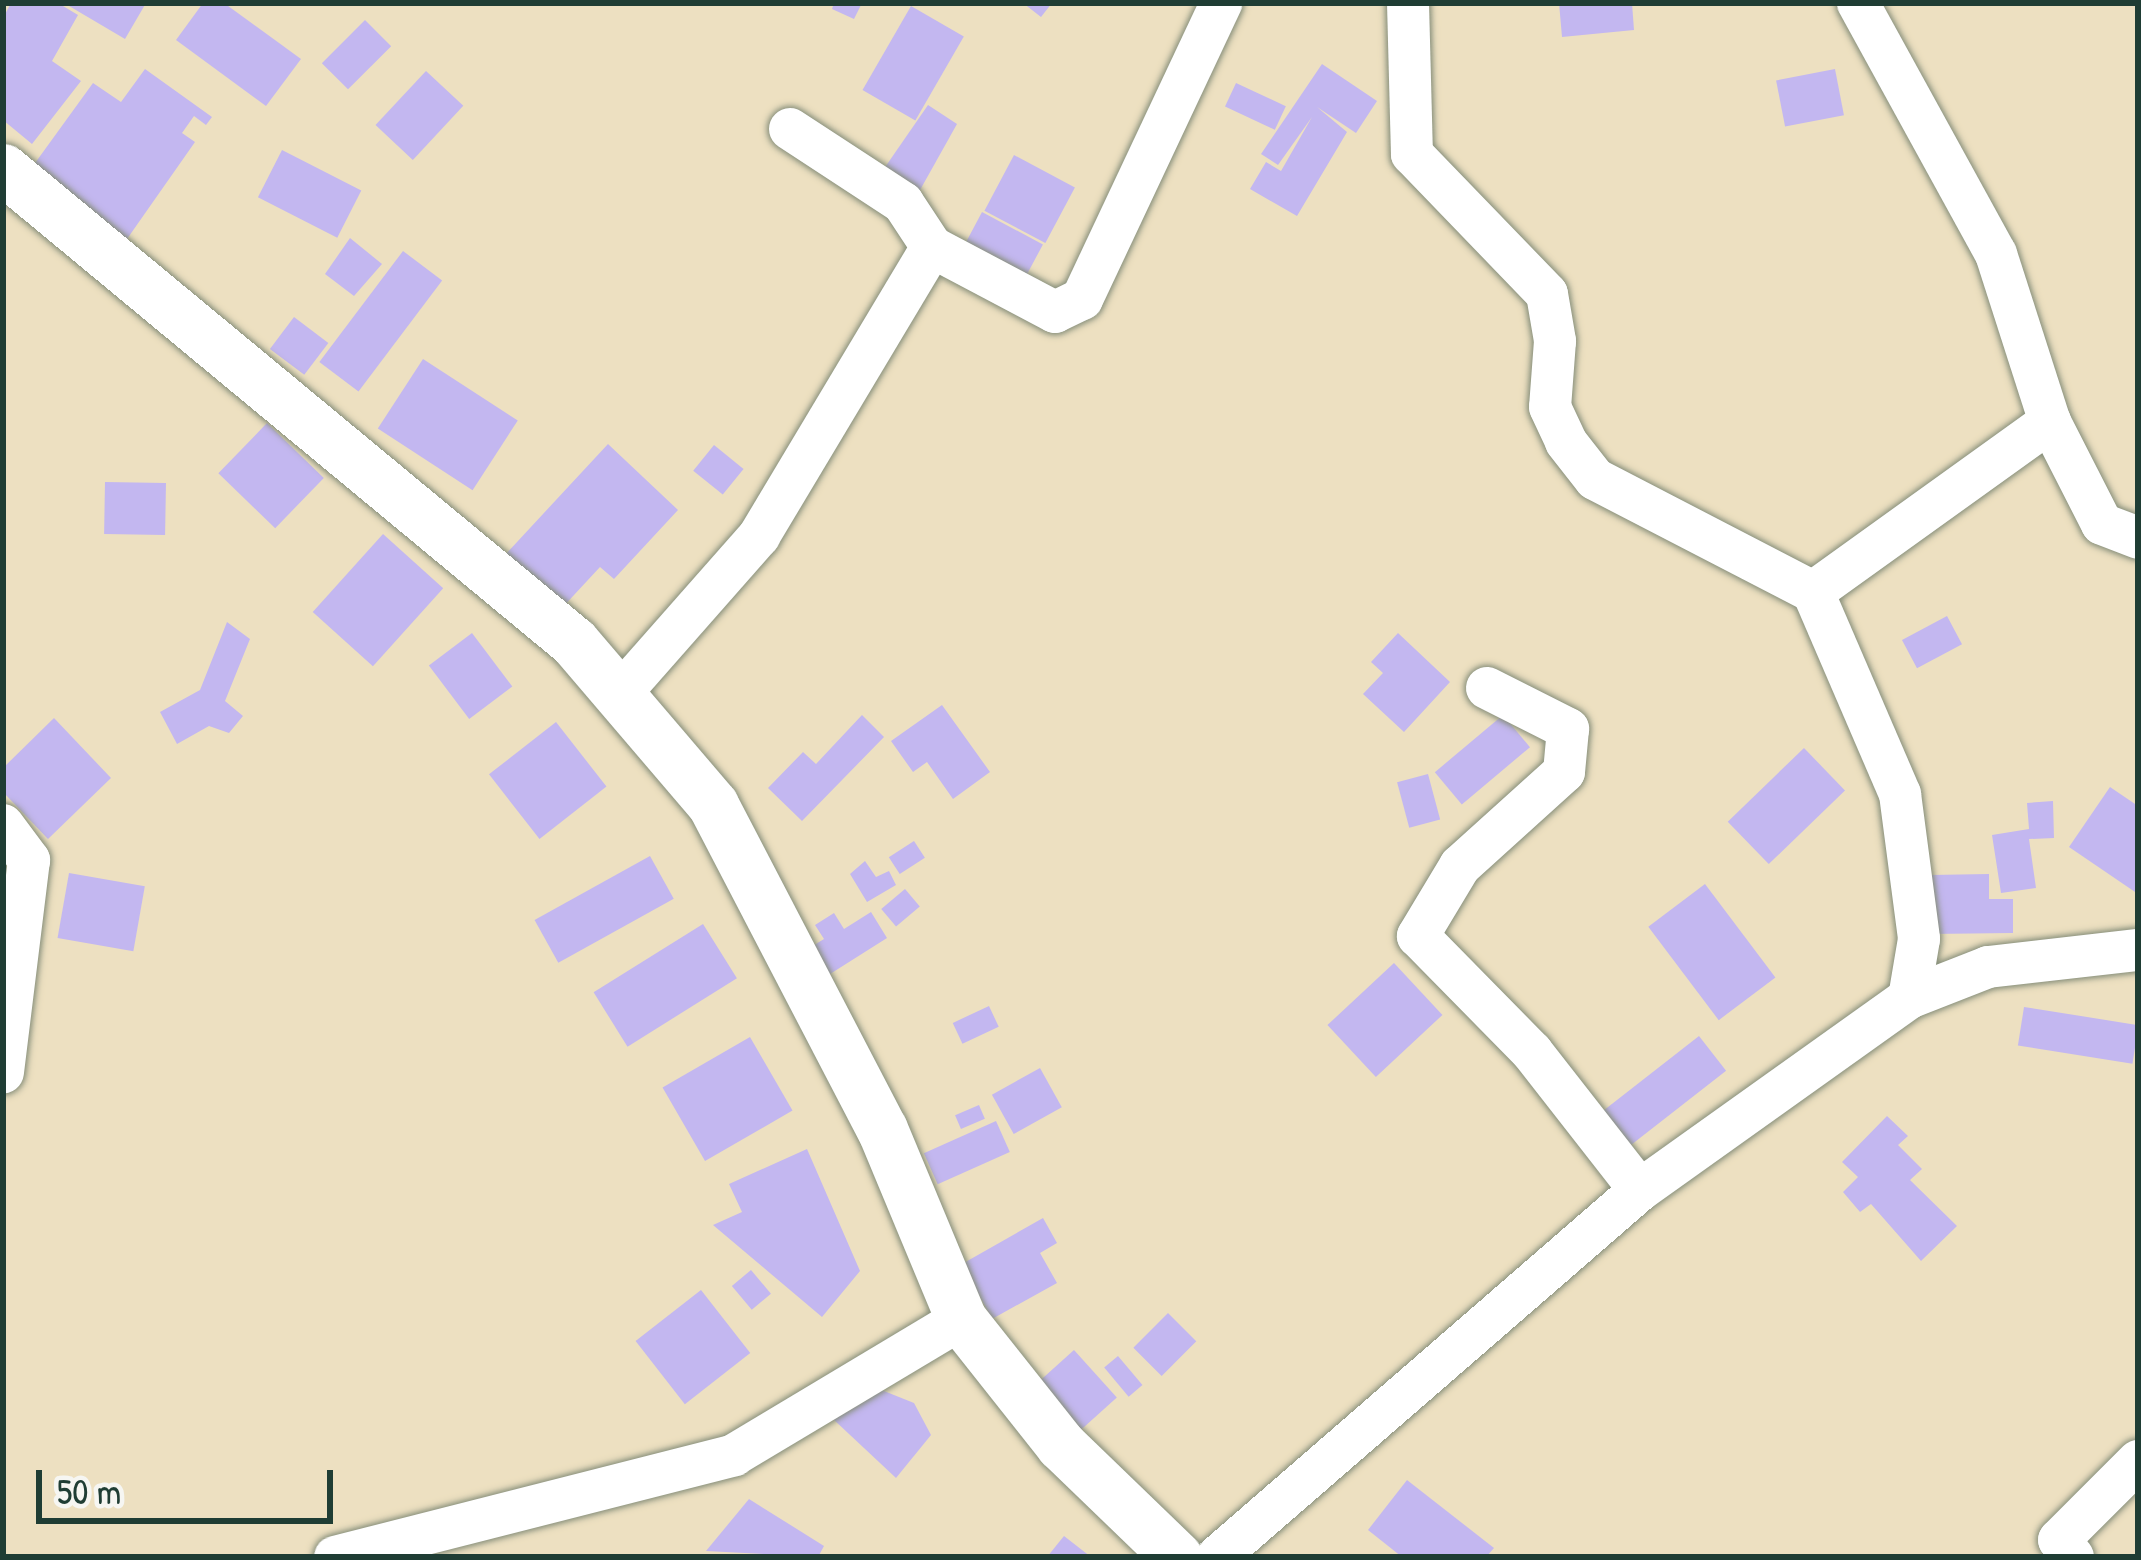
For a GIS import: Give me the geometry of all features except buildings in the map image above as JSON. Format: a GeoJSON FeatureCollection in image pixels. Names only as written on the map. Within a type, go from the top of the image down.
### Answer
{"type":"FeatureCollection","features":[{"type":"Feature","properties":{"kind":"street"},"geometry":{"type":"LineString","coordinates":[[790,129],[904,202],[932,247],[1032,305],[1055,312],[1082,299],[1221,3]]}},
{"type":"Feature","properties":{"kind":"street"},"geometry":{"type":"LineString","coordinates":[[1408,3],[1412,154],[1547,294],[1556,341],[1550,407],[1566,442],[1595,479],[1814,592],[1900,794],[1919,938],[1909,998]]}},
{"type":"Feature","properties":{"kind":"street"},"geometry":{"type":"LineString","coordinates":[[1858,3],[1996,254],[2050,422],[2102,524],[2138,538]]}},
{"type":"Feature","properties":{"kind":"street"},"geometry":{"type":"LineString","coordinates":[[3,169],[574,642],[713,806],[882,1130],[961,1319],[1060,1444],[1177,1557]]}},
{"type":"Feature","properties":{"kind":"street"},"geometry":{"type":"LineString","coordinates":[[619,695],[759,536],[932,247]]}},
{"type":"Feature","properties":{"kind":"street"},"geometry":{"type":"LineString","coordinates":[[1814,592],[2050,422]]}},
{"type":"Feature","properties":{"kind":"street"},"geometry":{"type":"LineString","coordinates":[[1487,688],[1568,728],[1564,772],[1460,866],[1418,936],[1532,1052],[1640,1190]]}},
{"type":"Feature","properties":{"kind":"street"},"geometry":{"type":"LineString","coordinates":[[3,825],[29,860],[3,1072]]}},
{"type":"Feature","properties":{"kind":"street"},"geometry":{"type":"LineString","coordinates":[[1217,1557],[1640,1190],[1909,998],[1988,967],[2138,950]]}},
{"type":"Feature","properties":{"kind":"street"},"geometry":{"type":"LineString","coordinates":[[335,1557],[734,1455],[961,1319]]}},
{"type":"Feature","properties":{"kind":"street"},"geometry":{"type":"LineString","coordinates":[[2073,1557],[2059,1540],[2138,1462]]}}]}
